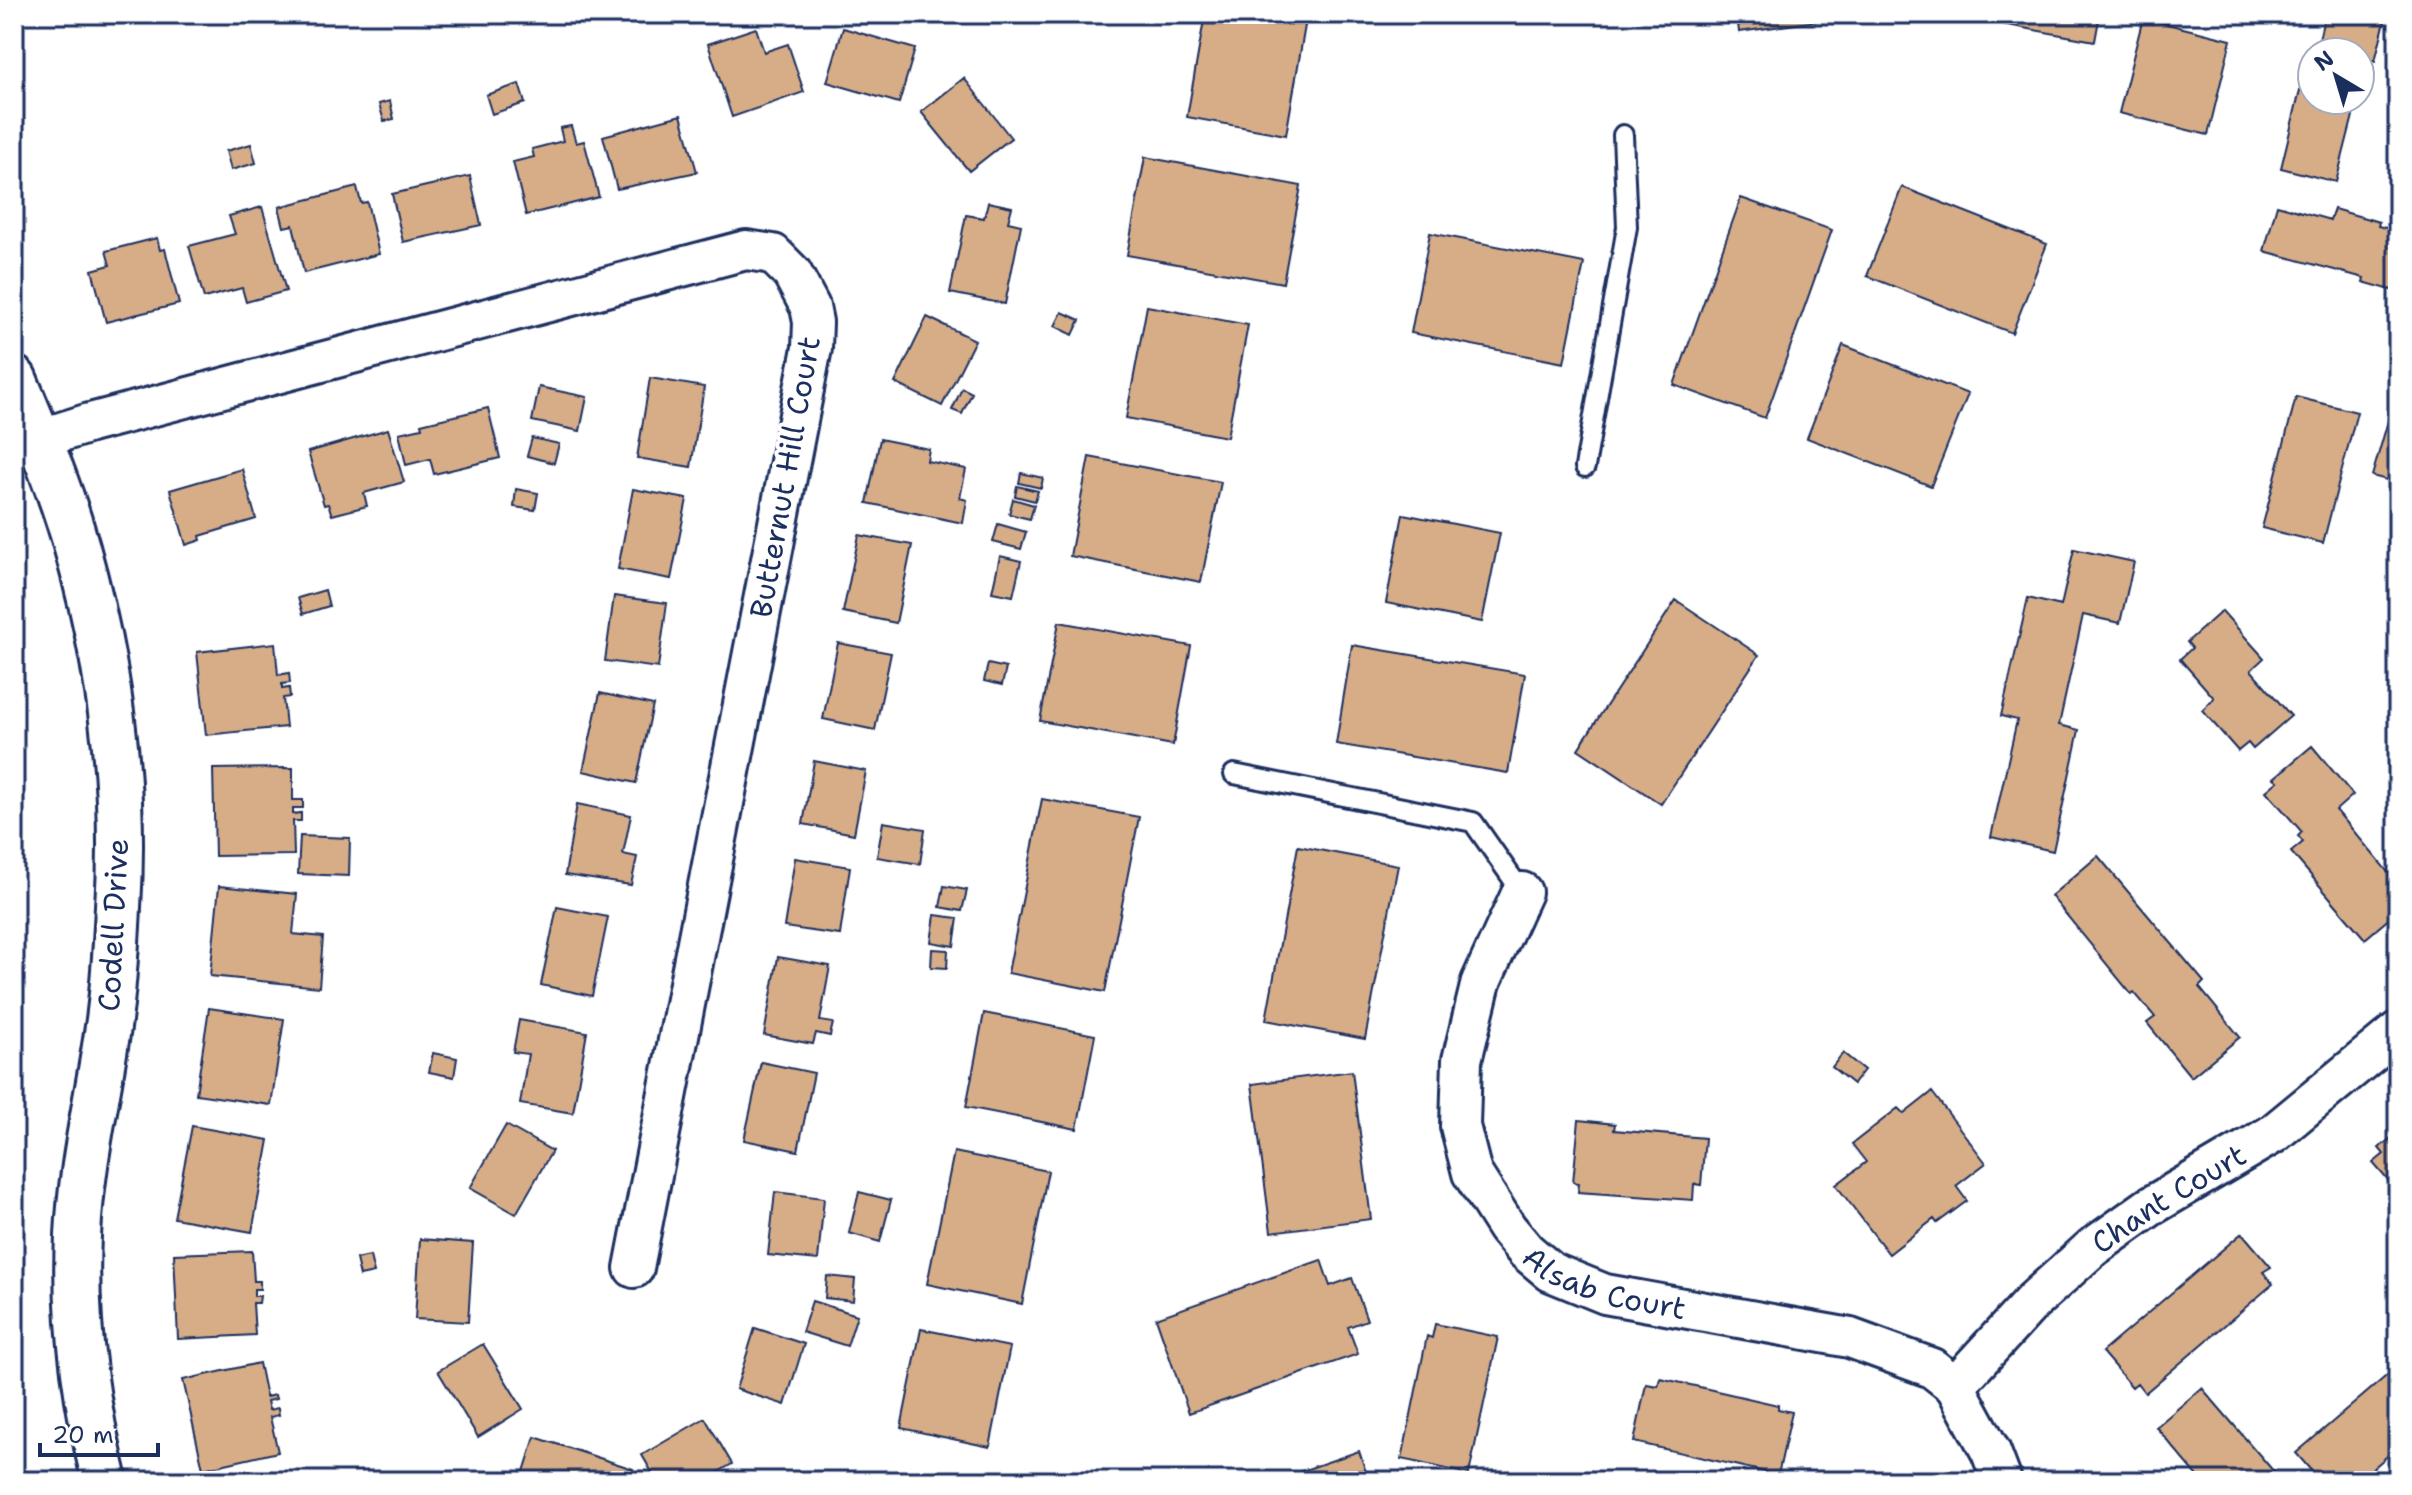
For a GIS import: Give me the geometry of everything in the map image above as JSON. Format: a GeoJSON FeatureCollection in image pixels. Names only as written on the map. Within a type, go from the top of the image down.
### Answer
{"type":"FeatureCollection","features":[{"type":"Feature","properties":{"kind":"street","name":"Butternut Hill Court"},"geometry":{"type":"LineString","coordinates":[[39,439],[746,250],[773,254],[792,273],[810,307],[812,348],[634,1268]]}},
{"type":"Feature","properties":{"kind":"street","name":"Codell Drive"},"geometry":{"type":"LineString","coordinates":[[14,379],[39,439],[76,545],[95,620],[110,711],[119,803],[119,904],[108,1025],[84,1168],[78,1236],[78,1329],[92,1431],[105,1481]]}},
{"type":"Feature","properties":{"kind":"street","name":"Alsab Court"},"geometry":{"type":"LineString","coordinates":[[1522,892],[1481,982],[1462,1060],[1460,1126],[1472,1173],[1507,1228],[1526,1251],[1551,1272],[1605,1294],[1850,1338],[1932,1368],[1955,1386],[1991,1452],[2002,1481]]}},
{"type":"Feature","properties":{"kind":"street","name":"Chant Court"},"geometry":{"type":"LineString","coordinates":[[1955,1386],[2033,1301],[2092,1248],[2151,1206],[2273,1134],[2398,1031]]}},
{"type":"Feature","properties":{"kind":"lane"},"geometry":{"type":"LineString","coordinates":[[1585,467],[1627,227],[1623,135]]}},
{"type":"Feature","properties":{"kind":"lane"},"geometry":{"type":"LineString","coordinates":[[1234,774],[1473,822],[1522,892]]}},
{"type":"Feature","properties":{"kind":"building"},"geometry":{"type":"Polygon","coordinates":[[[1205,14],[1307,14],[1286,135],[1187,117],[1205,14]]]}},
{"type":"Feature","properties":{"kind":"building"},"geometry":{"type":"Polygon","coordinates":[[[1737,14],[1868,14],[1739,32],[1737,14]]]}},
{"type":"Feature","properties":{"kind":"building"},"geometry":{"type":"Polygon","coordinates":[[[1998,14],[2100,14],[2095,41],[1996,23],[1998,14]]]}},
{"type":"Feature","properties":{"kind":"building"},"geometry":{"type":"Polygon","coordinates":[[[2325,14],[2370,14],[2369,17],[2385,21],[2376,57],[2376,36],[2320,36],[2325,14]]]}},
{"type":"Feature","properties":{"kind":"building"},"geometry":{"type":"Polygon","coordinates":[[[2143,18],[2231,40],[2208,135],[2119,113],[2143,18]]]}},
{"type":"Feature","properties":{"kind":"building"},"geometry":{"type":"Polygon","coordinates":[[[756,28],[764,52],[788,44],[804,92],[732,117],[708,44],[756,28]]]}},
{"type":"Feature","properties":{"kind":"building"},"geometry":{"type":"Polygon","coordinates":[[[843,28],[915,49],[899,103],[827,82],[843,28]]]}},
{"type":"Feature","properties":{"kind":"building"},"geometry":{"type":"Polygon","coordinates":[[[964,78],[1011,138],[969,171],[921,112],[964,78]]]}},
{"type":"Feature","properties":{"kind":"building"},"geometry":{"type":"Polygon","coordinates":[[[519,84],[525,103],[492,114],[486,95],[519,84]]]}},
{"type":"Feature","properties":{"kind":"building"},"geometry":{"type":"Polygon","coordinates":[[[390,101],[394,119],[384,121],[379,104],[390,101]]]}},
{"type":"Feature","properties":{"kind":"building"},"geometry":{"type":"Polygon","coordinates":[[[2296,106],[2296,116],[2353,116],[2336,182],[2281,168],[2296,106]]]}},
{"type":"Feature","properties":{"kind":"building"},"geometry":{"type":"Polygon","coordinates":[[[681,115],[697,172],[617,189],[603,136],[681,115]]]}},
{"type":"Feature","properties":{"kind":"building"},"geometry":{"type":"Polygon","coordinates":[[[571,126],[576,143],[584,141],[599,197],[526,215],[513,162],[534,157],[532,149],[563,141],[560,128],[571,126]]]}},
{"type":"Feature","properties":{"kind":"building"},"geometry":{"type":"Polygon","coordinates":[[[251,144],[256,163],[231,170],[226,151],[251,144]]]}},
{"type":"Feature","properties":{"kind":"building"},"geometry":{"type":"Polygon","coordinates":[[[1145,157],[1301,186],[1283,283],[1127,255],[1145,157]]]}},
{"type":"Feature","properties":{"kind":"building"},"geometry":{"type":"Polygon","coordinates":[[[470,176],[481,225],[403,242],[392,194],[470,176]]]}},
{"type":"Feature","properties":{"kind":"building"},"geometry":{"type":"Polygon","coordinates":[[[357,187],[361,203],[367,202],[379,254],[304,273],[293,225],[284,227],[279,207],[357,187]]]}},
{"type":"Feature","properties":{"kind":"building"},"geometry":{"type":"Polygon","coordinates":[[[1902,187],[2047,244],[2012,333],[1867,276],[1902,187]]]}},
{"type":"Feature","properties":{"kind":"building"},"geometry":{"type":"Polygon","coordinates":[[[1741,198],[1832,230],[1765,418],[1674,385],[1741,198]]]}},
{"type":"Feature","properties":{"kind":"building"},"geometry":{"type":"Polygon","coordinates":[[[988,202],[1012,207],[1008,222],[1021,225],[1005,304],[950,293],[966,215],[984,218],[988,202]]]}},
{"type":"Feature","properties":{"kind":"building"},"geometry":{"type":"Polygon","coordinates":[[[2277,205],[2330,220],[2334,209],[2398,231],[2398,292],[2363,282],[2364,278],[2264,251],[2277,205]]]}},
{"type":"Feature","properties":{"kind":"building"},"geometry":{"type":"Polygon","coordinates":[[[262,207],[286,291],[246,302],[242,288],[204,298],[189,246],[235,234],[229,216],[262,207]]]}},
{"type":"Feature","properties":{"kind":"building"},"geometry":{"type":"Polygon","coordinates":[[[1430,233],[1584,263],[1564,363],[1411,333],[1430,233]]]}},
{"type":"Feature","properties":{"kind":"building"},"geometry":{"type":"Polygon","coordinates":[[[157,238],[160,250],[165,249],[179,304],[106,322],[92,270],[110,265],[106,251],[157,238]]]}},
{"type":"Feature","properties":{"kind":"building"},"geometry":{"type":"Polygon","coordinates":[[[1147,306],[1248,325],[1227,437],[1126,418],[1147,306]]]}},
{"type":"Feature","properties":{"kind":"building"},"geometry":{"type":"Polygon","coordinates":[[[1062,312],[1080,320],[1073,335],[1055,326],[1062,312]]]}},
{"type":"Feature","properties":{"kind":"building"},"geometry":{"type":"Polygon","coordinates":[[[927,317],[975,340],[942,406],[895,383],[927,317]]]}},
{"type":"Feature","properties":{"kind":"building"},"geometry":{"type":"Polygon","coordinates":[[[1843,345],[1968,394],[1931,486],[1807,438],[1843,345]]]}},
{"type":"Feature","properties":{"kind":"building"},"geometry":{"type":"Polygon","coordinates":[[[650,378],[704,387],[691,467],[637,458],[650,378]]]}},
{"type":"Feature","properties":{"kind":"building"},"geometry":{"type":"Polygon","coordinates":[[[539,387],[587,397],[580,431],[532,421],[539,387]]]}},
{"type":"Feature","properties":{"kind":"building"},"geometry":{"type":"Polygon","coordinates":[[[962,388],[972,393],[962,414],[952,410],[962,388]]]}},
{"type":"Feature","properties":{"kind":"building"},"geometry":{"type":"Polygon","coordinates":[[[2296,397],[2357,412],[2323,543],[2262,528],[2296,397]]]}},
{"type":"Feature","properties":{"kind":"building"},"geometry":{"type":"Polygon","coordinates":[[[488,408],[500,458],[434,474],[430,459],[406,465],[399,433],[422,428],[421,424],[488,408]]]}},
{"type":"Feature","properties":{"kind":"building"},"geometry":{"type":"Polygon","coordinates":[[[2390,414],[2398,416],[2398,483],[2372,476],[2390,414]]]}},
{"type":"Feature","properties":{"kind":"building"},"geometry":{"type":"Polygon","coordinates":[[[388,429],[404,482],[364,493],[367,506],[332,515],[328,504],[324,505],[308,452],[388,429]]]}},
{"type":"Feature","properties":{"kind":"building"},"geometry":{"type":"Polygon","coordinates":[[[532,438],[559,444],[554,463],[527,456],[532,438]]]}},
{"type":"Feature","properties":{"kind":"building"},"geometry":{"type":"Polygon","coordinates":[[[880,439],[929,449],[927,461],[966,469],[960,498],[967,500],[963,523],[867,503],[880,439]]]}},
{"type":"Feature","properties":{"kind":"building"},"geometry":{"type":"Polygon","coordinates":[[[1089,457],[1221,482],[1201,582],[1070,556],[1089,457]]]}},
{"type":"Feature","properties":{"kind":"building"},"geometry":{"type":"Polygon","coordinates":[[[242,469],[256,519],[200,536],[201,540],[186,545],[170,490],[242,469]]]}},
{"type":"Feature","properties":{"kind":"building"},"geometry":{"type":"Polygon","coordinates":[[[1021,473],[1043,478],[1041,488],[1019,483],[1021,473]]]}},
{"type":"Feature","properties":{"kind":"building"},"geometry":{"type":"Polygon","coordinates":[[[1017,486],[1038,491],[1035,501],[1015,496],[1017,486]]]}},
{"type":"Feature","properties":{"kind":"building"},"geometry":{"type":"Polygon","coordinates":[[[516,489],[538,493],[535,510],[514,507],[516,489]]]}},
{"type":"Feature","properties":{"kind":"building"},"geometry":{"type":"Polygon","coordinates":[[[633,489],[687,499],[671,579],[618,569],[633,489]]]}},
{"type":"Feature","properties":{"kind":"building"},"geometry":{"type":"Polygon","coordinates":[[[1013,499],[1034,505],[1030,519],[1009,514],[1013,499]]]}},
{"type":"Feature","properties":{"kind":"building"},"geometry":{"type":"Polygon","coordinates":[[[1403,514],[1500,533],[1482,622],[1386,603],[1403,514]]]}},
{"type":"Feature","properties":{"kind":"building"},"geometry":{"type":"Polygon","coordinates":[[[998,524],[1026,532],[1021,549],[993,542],[998,524]]]}},
{"type":"Feature","properties":{"kind":"building"},"geometry":{"type":"Polygon","coordinates":[[[859,535],[912,545],[896,623],[843,612],[859,535]]]}},
{"type":"Feature","properties":{"kind":"building"},"geometry":{"type":"Polygon","coordinates":[[[2074,549],[2134,562],[2120,623],[2083,615],[2059,725],[2079,730],[2053,851],[1991,837],[2017,720],[2001,716],[2028,598],[2061,606],[2074,549]]]}},
{"type":"Feature","properties":{"kind":"building"},"geometry":{"type":"Polygon","coordinates":[[[1000,556],[1021,561],[1013,596],[992,592],[1000,556]]]}},
{"type":"Feature","properties":{"kind":"building"},"geometry":{"type":"Polygon","coordinates":[[[325,590],[329,606],[303,614],[298,598],[325,590]]]}},
{"type":"Feature","properties":{"kind":"building"},"geometry":{"type":"Polygon","coordinates":[[[614,596],[667,603],[658,668],[605,661],[614,596]]]}},
{"type":"Feature","properties":{"kind":"building"},"geometry":{"type":"Polygon","coordinates":[[[1676,600],[1759,655],[1661,804],[1578,749],[1676,600]]]}},
{"type":"Feature","properties":{"kind":"building"},"geometry":{"type":"Polygon","coordinates":[[[2222,611],[2264,658],[2251,670],[2291,716],[2253,749],[2248,743],[2238,751],[2202,710],[2214,698],[2180,659],[2192,648],[2187,642],[2222,611]]]}},
{"type":"Feature","properties":{"kind":"building"},"geometry":{"type":"Polygon","coordinates":[[[1059,622],[1191,646],[1173,745],[1040,721],[1059,622]]]}},
{"type":"Feature","properties":{"kind":"building"},"geometry":{"type":"Polygon","coordinates":[[[275,643],[278,675],[289,673],[290,683],[282,684],[282,689],[289,688],[290,697],[283,698],[286,727],[206,735],[197,652],[275,643]]]}},
{"type":"Feature","properties":{"kind":"building"},"geometry":{"type":"Polygon","coordinates":[[[838,643],[891,653],[875,730],[823,719],[838,643]]]}},
{"type":"Feature","properties":{"kind":"building"},"geometry":{"type":"Polygon","coordinates":[[[1352,645],[1525,674],[1508,773],[1336,744],[1352,645]]]}},
{"type":"Feature","properties":{"kind":"building"},"geometry":{"type":"Polygon","coordinates":[[[988,664],[1006,668],[1002,685],[984,681],[988,664]]]}},
{"type":"Feature","properties":{"kind":"building"},"geometry":{"type":"Polygon","coordinates":[[[600,693],[653,705],[636,783],[583,771],[600,693]]]}},
{"type":"Feature","properties":{"kind":"building"},"geometry":{"type":"Polygon","coordinates":[[[2312,746],[2353,795],[2336,810],[2398,884],[2398,911],[2365,939],[2291,852],[2303,842],[2298,836],[2302,832],[2266,791],[2278,781],[2274,778],[2312,746]]]}},
{"type":"Feature","properties":{"kind":"building"},"geometry":{"type":"Polygon","coordinates":[[[814,761],[866,771],[854,834],[803,824],[814,761]]]}},
{"type":"Feature","properties":{"kind":"building"},"geometry":{"type":"Polygon","coordinates":[[[293,768],[293,800],[303,800],[303,808],[293,808],[293,814],[301,813],[301,821],[293,821],[294,855],[215,856],[213,769],[293,768]]]}},
{"type":"Feature","properties":{"kind":"building"},"geometry":{"type":"Polygon","coordinates":[[[1042,799],[1139,817],[1105,992],[1008,973],[1042,799]]]}},
{"type":"Feature","properties":{"kind":"building"},"geometry":{"type":"Polygon","coordinates":[[[577,804],[631,815],[623,854],[637,857],[631,885],[565,875],[577,804]]]}},
{"type":"Feature","properties":{"kind":"building"},"geometry":{"type":"Polygon","coordinates":[[[883,822],[925,829],[920,864],[877,857],[883,822]]]}},
{"type":"Feature","properties":{"kind":"building"},"geometry":{"type":"Polygon","coordinates":[[[300,836],[350,838],[349,876],[298,874],[300,836]]]}},
{"type":"Feature","properties":{"kind":"building"},"geometry":{"type":"Polygon","coordinates":[[[1298,846],[1398,865],[1365,1039],[1266,1020],[1298,846]]]}},
{"type":"Feature","properties":{"kind":"building"},"geometry":{"type":"Polygon","coordinates":[[[2098,856],[2204,982],[2199,987],[2240,1037],[2191,1077],[2147,1023],[2155,1017],[2134,992],[2131,994],[2051,896],[2098,856]]]}},
{"type":"Feature","properties":{"kind":"building"},"geometry":{"type":"Polygon","coordinates":[[[795,858],[850,867],[840,935],[784,927],[795,858]]]}},
{"type":"Feature","properties":{"kind":"building"},"geometry":{"type":"Polygon","coordinates":[[[219,886],[297,894],[293,934],[323,937],[319,987],[210,976],[219,886]]]}},
{"type":"Feature","properties":{"kind":"building"},"geometry":{"type":"Polygon","coordinates":[[[944,886],[967,890],[962,911],[940,907],[944,886]]]}},
{"type":"Feature","properties":{"kind":"building"},"geometry":{"type":"Polygon","coordinates":[[[557,907],[608,917],[592,996],[541,985],[557,907]]]}},
{"type":"Feature","properties":{"kind":"building"},"geometry":{"type":"Polygon","coordinates":[[[935,915],[958,918],[954,946],[931,942],[935,915]]]}},
{"type":"Feature","properties":{"kind":"building"},"geometry":{"type":"Polygon","coordinates":[[[932,949],[948,950],[947,968],[931,967],[932,949]]]}},
{"type":"Feature","properties":{"kind":"building"},"geometry":{"type":"Polygon","coordinates":[[[778,957],[830,966],[820,1021],[833,1023],[830,1036],[816,1033],[813,1044],[764,1035],[778,957]]]}},
{"type":"Feature","properties":{"kind":"building"},"geometry":{"type":"Polygon","coordinates":[[[209,1008],[284,1019],[271,1105],[196,1094],[209,1008]]]}},
{"type":"Feature","properties":{"kind":"building"},"geometry":{"type":"Polygon","coordinates":[[[984,1013],[1095,1035],[1077,1129],[966,1107],[984,1013]]]}},
{"type":"Feature","properties":{"kind":"building"},"geometry":{"type":"Polygon","coordinates":[[[519,1020],[587,1032],[573,1113],[520,1104],[528,1054],[513,1052],[519,1020]]]}},
{"type":"Feature","properties":{"kind":"building"},"geometry":{"type":"Polygon","coordinates":[[[433,1053],[457,1058],[454,1077],[429,1072],[433,1053]]]}},
{"type":"Feature","properties":{"kind":"building"},"geometry":{"type":"Polygon","coordinates":[[[1843,1053],[1864,1070],[1853,1084],[1832,1067],[1843,1053]]]}},
{"type":"Feature","properties":{"kind":"building"},"geometry":{"type":"Polygon","coordinates":[[[761,1062],[814,1073],[798,1151],[744,1140],[761,1062]]]}},
{"type":"Feature","properties":{"kind":"building"},"geometry":{"type":"Polygon","coordinates":[[[1352,1071],[1371,1219],[1271,1232],[1252,1084],[1352,1071]]]}},
{"type":"Feature","properties":{"kind":"building"},"geometry":{"type":"Polygon","coordinates":[[[1932,1092],[1986,1163],[1956,1186],[1967,1201],[1937,1223],[1934,1219],[1889,1254],[1836,1185],[1866,1162],[1852,1144],[1898,1108],[1904,1114],[1932,1092]]]}},
{"type":"Feature","properties":{"kind":"building"},"geometry":{"type":"Polygon","coordinates":[[[1579,1120],[1615,1124],[1614,1130],[1705,1138],[1701,1185],[1694,1184],[1693,1200],[1578,1192],[1579,1183],[1573,1182],[1579,1120]]]}},
{"type":"Feature","properties":{"kind":"building"},"geometry":{"type":"Polygon","coordinates":[[[506,1125],[552,1151],[516,1214],[470,1188],[506,1125]]]}},
{"type":"Feature","properties":{"kind":"building"},"geometry":{"type":"Polygon","coordinates":[[[192,1126],[269,1140],[252,1232],[174,1218],[192,1126]]]}},
{"type":"Feature","properties":{"kind":"building"},"geometry":{"type":"Polygon","coordinates":[[[2398,1132],[2398,1192],[2373,1163],[2384,1154],[2379,1148],[2398,1132]]]}},
{"type":"Feature","properties":{"kind":"building"},"geometry":{"type":"Polygon","coordinates":[[[954,1152],[1048,1171],[1022,1304],[927,1284],[954,1152]]]}},
{"type":"Feature","properties":{"kind":"building"},"geometry":{"type":"Polygon","coordinates":[[[775,1192],[824,1198],[818,1260],[768,1255],[775,1192]]]}},
{"type":"Feature","properties":{"kind":"building"},"geometry":{"type":"Polygon","coordinates":[[[859,1192],[891,1200],[880,1242],[849,1233],[859,1192]]]}},
{"type":"Feature","properties":{"kind":"building"},"geometry":{"type":"Polygon","coordinates":[[[2242,1233],[2271,1267],[2263,1272],[2273,1284],[2145,1393],[2137,1383],[2132,1387],[2102,1352],[2242,1233]]]}},
{"type":"Feature","properties":{"kind":"building"},"geometry":{"type":"Polygon","coordinates":[[[420,1239],[473,1243],[468,1322],[415,1319],[420,1239]]]}},
{"type":"Feature","properties":{"kind":"building"},"geometry":{"type":"Polygon","coordinates":[[[252,1251],[254,1281],[260,1281],[260,1289],[254,1289],[254,1296],[260,1296],[259,1303],[253,1303],[255,1335],[178,1339],[174,1254],[252,1251]]]}},
{"type":"Feature","properties":{"kind":"building"},"geometry":{"type":"Polygon","coordinates":[[[370,1256],[374,1273],[360,1276],[356,1259],[370,1256]]]}},
{"type":"Feature","properties":{"kind":"building"},"geometry":{"type":"Polygon","coordinates":[[[1321,1260],[1330,1286],[1352,1278],[1367,1320],[1348,1327],[1358,1354],[1189,1413],[1156,1318],[1321,1260]]]}},
{"type":"Feature","properties":{"kind":"building"},"geometry":{"type":"Polygon","coordinates":[[[827,1276],[855,1279],[853,1301],[825,1298],[827,1276]]]}},
{"type":"Feature","properties":{"kind":"building"},"geometry":{"type":"Polygon","coordinates":[[[812,1301],[857,1315],[847,1346],[802,1332],[812,1301]]]}},
{"type":"Feature","properties":{"kind":"building"},"geometry":{"type":"Polygon","coordinates":[[[1435,1324],[1498,1337],[1469,1474],[1402,1459],[1427,1336],[1432,1338],[1435,1324]]]}},
{"type":"Feature","properties":{"kind":"building"},"geometry":{"type":"Polygon","coordinates":[[[755,1328],[804,1344],[785,1405],[736,1389],[755,1328]]]}},
{"type":"Feature","properties":{"kind":"building"},"geometry":{"type":"Polygon","coordinates":[[[921,1329],[1010,1347],[990,1447],[901,1428],[921,1329]]]}},
{"type":"Feature","properties":{"kind":"building"},"geometry":{"type":"Polygon","coordinates":[[[483,1344],[523,1409],[478,1437],[438,1371],[483,1344]]]}},
{"type":"Feature","properties":{"kind":"building"},"geometry":{"type":"Polygon","coordinates":[[[259,1363],[266,1397],[275,1395],[276,1399],[267,1401],[269,1410],[278,1408],[279,1415],[270,1417],[278,1452],[203,1469],[183,1380],[259,1363]]]}},
{"type":"Feature","properties":{"kind":"building"},"geometry":{"type":"Polygon","coordinates":[[[2398,1366],[2398,1447],[2358,1481],[2320,1481],[2296,1453],[2398,1366]]]}},
{"type":"Feature","properties":{"kind":"building"},"geometry":{"type":"Polygon","coordinates":[[[1660,1378],[1778,1405],[1778,1409],[1792,1412],[1778,1475],[1634,1442],[1646,1384],[1658,1386],[1660,1378]]]}},
{"type":"Feature","properties":{"kind":"building"},"geometry":{"type":"Polygon","coordinates":[[[2202,1388],[2275,1473],[2266,1481],[2202,1481],[2156,1427],[2202,1388]]]}},
{"type":"Feature","properties":{"kind":"building"},"geometry":{"type":"Polygon","coordinates":[[[705,1418],[732,1464],[703,1481],[657,1481],[642,1455],[705,1418]]]}},
{"type":"Feature","properties":{"kind":"building"},"geometry":{"type":"Polygon","coordinates":[[[535,1437],[633,1469],[629,1481],[521,1481],[535,1437]]]}},
{"type":"Feature","properties":{"kind":"building"},"geometry":{"type":"Polygon","coordinates":[[[1359,1451],[1369,1481],[1273,1481],[1359,1451]]]}}]}
